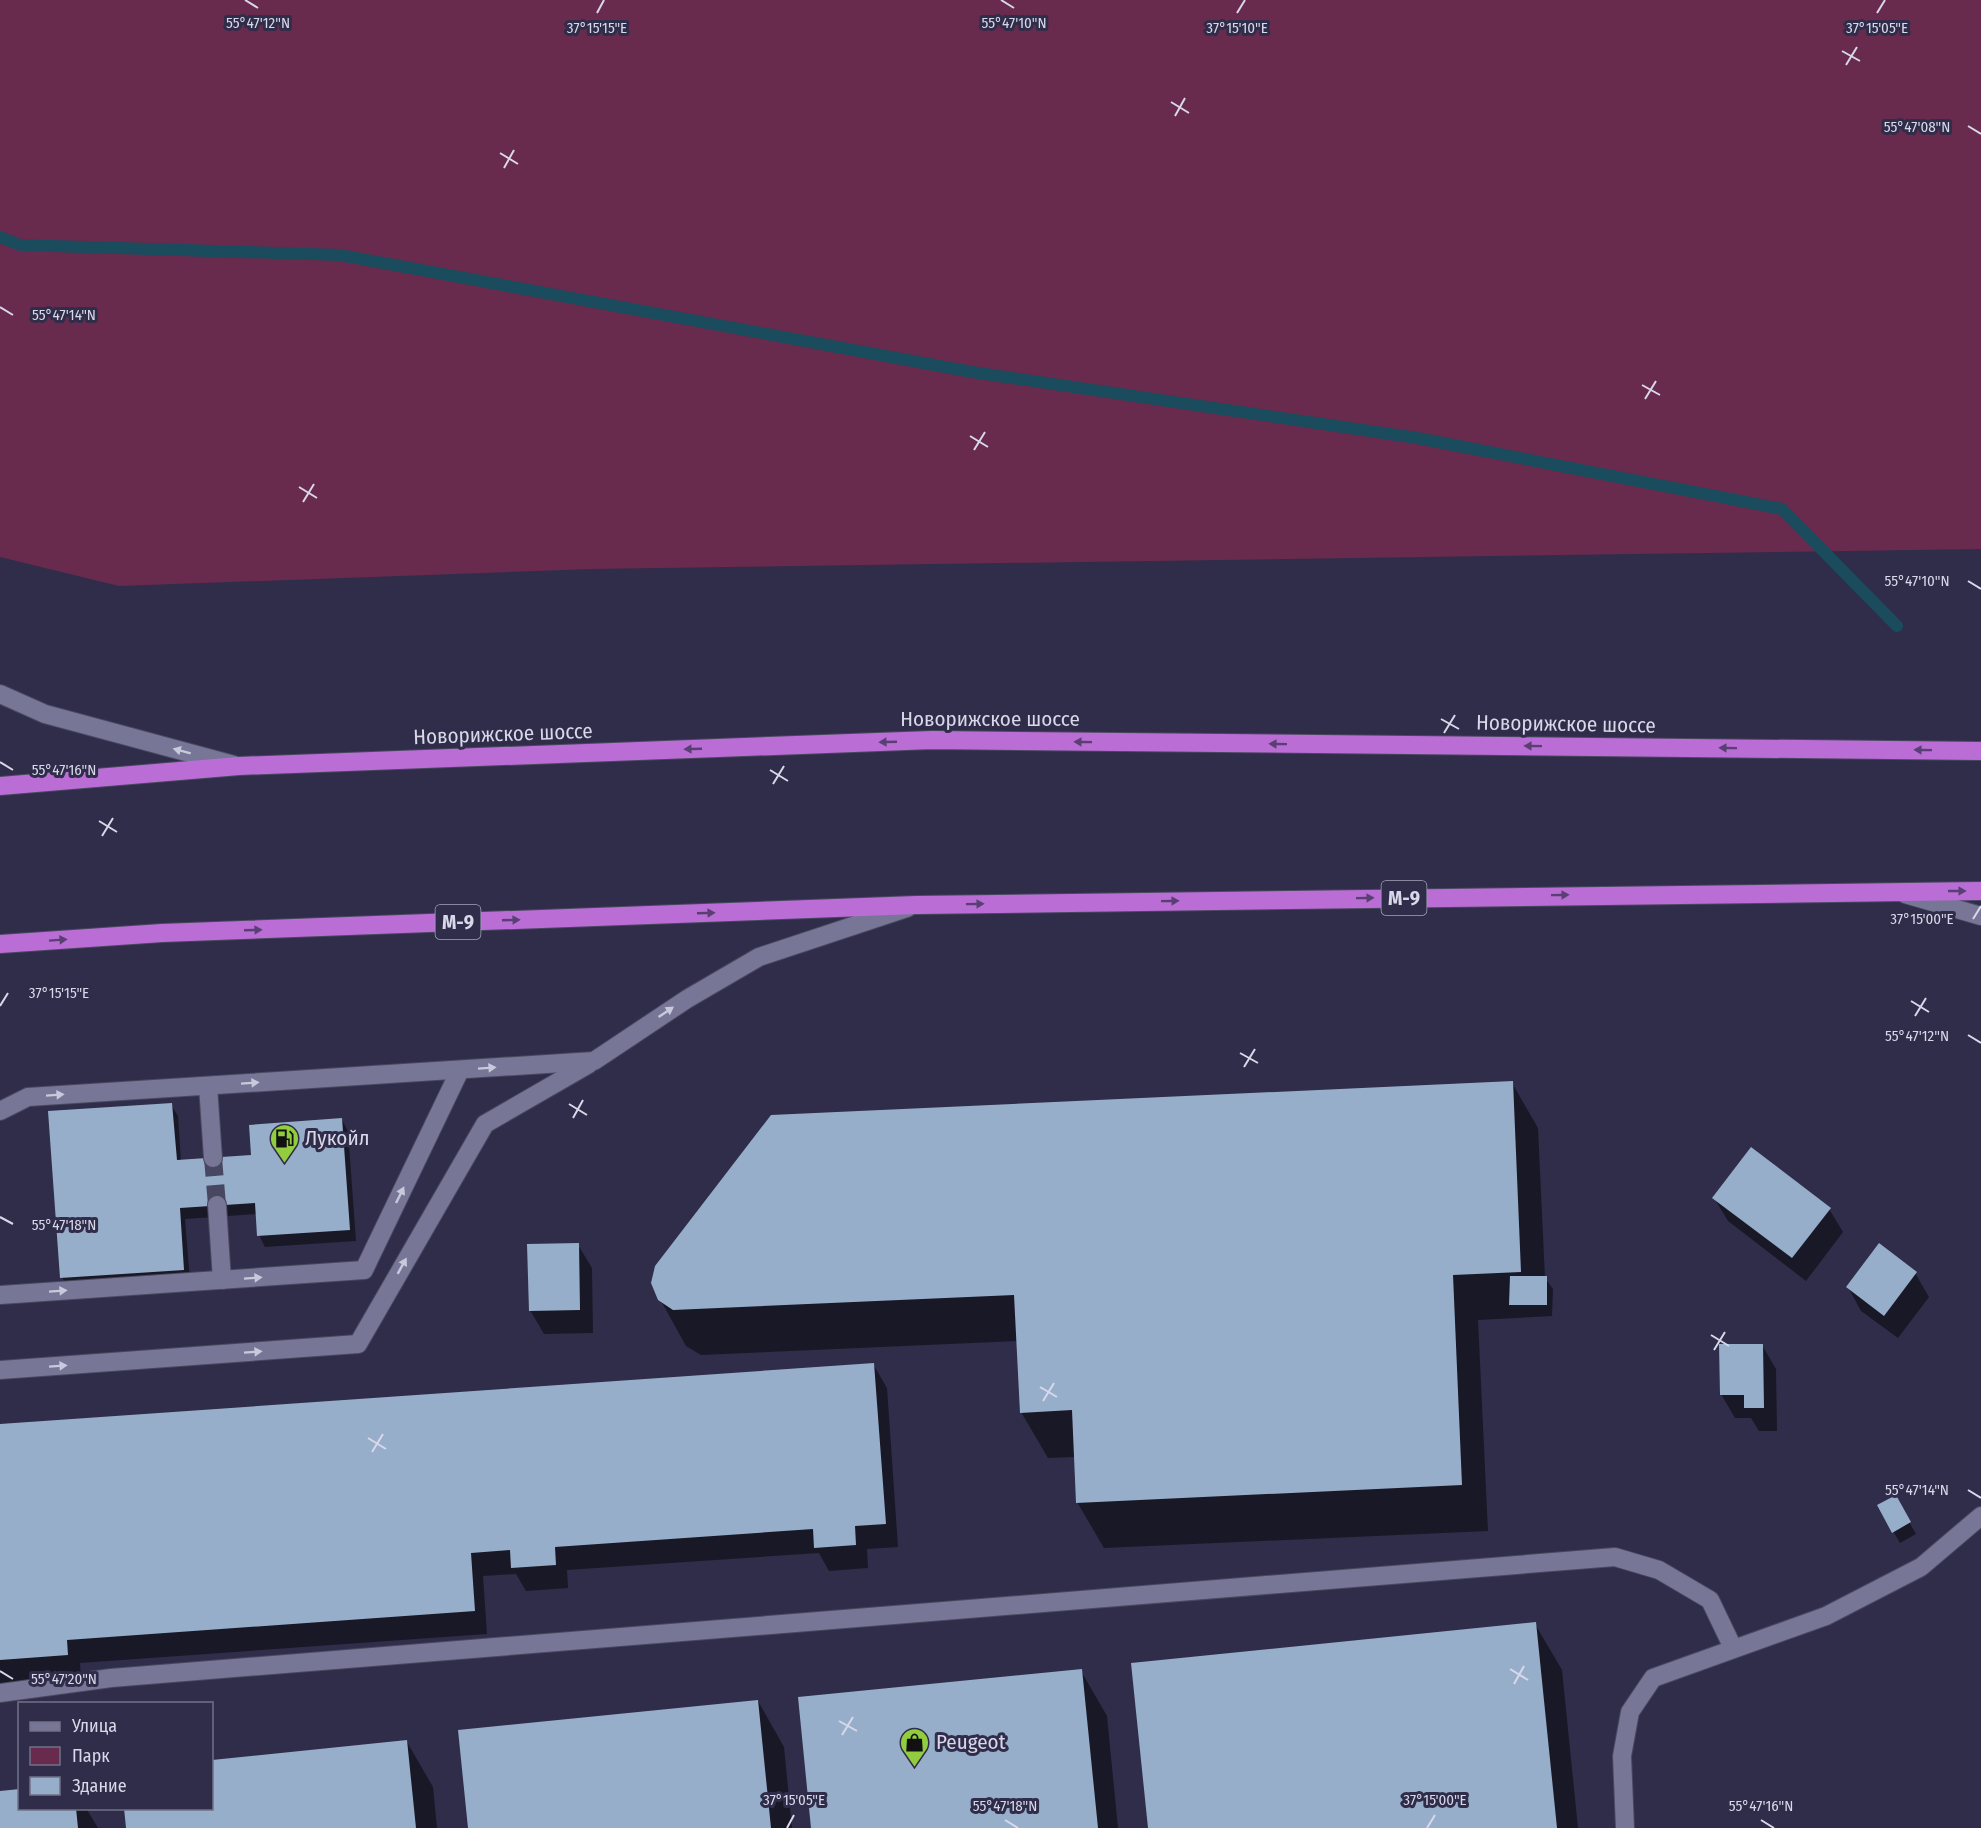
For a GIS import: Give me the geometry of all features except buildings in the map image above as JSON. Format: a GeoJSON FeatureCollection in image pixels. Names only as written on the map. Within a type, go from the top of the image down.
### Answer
{"type":"FeatureCollection","features":[{"type":"Feature","properties":{"kind":"highway","name":"Новорижское шоссе"},"geometry":{"type":"LineString","coordinates":[[0,786],[238,766],[932,740],[1981,751]]}},
{"type":"Feature","properties":{"kind":"highway","name":"М-9"},"geometry":{"type":"LineString","coordinates":[[0,944],[162,933],[917,905],[1981,891]]}},
{"type":"Feature","properties":{"kind":"lane"},"geometry":{"type":"LineString","coordinates":[[0,694],[45,714],[238,766]]}},
{"type":"Feature","properties":{"kind":"lane"},"geometry":{"type":"LineString","coordinates":[[1892,891],[1981,916]]}},
{"type":"Feature","properties":{"kind":"lane"},"geometry":{"type":"LineString","coordinates":[[0,1370],[358,1344],[485,1124],[594,1061],[687,999],[759,957],[917,905]]}},
{"type":"Feature","properties":{"kind":"lane"},"geometry":{"type":"LineString","coordinates":[[0,1111],[28,1097],[594,1061]]}},
{"type":"Feature","properties":{"kind":"lane"},"geometry":{"type":"LineString","coordinates":[[0,1295],[364,1270],[460,1070]]}},
{"type":"Feature","properties":{"kind":"lane"},"geometry":{"type":"LineString","coordinates":[[208,1086],[213,1158]]}},
{"type":"Feature","properties":{"kind":"lane"},"geometry":{"type":"LineString","coordinates":[[217,1205],[222,1280]]}},
{"type":"Feature","properties":{"kind":"lane"},"geometry":{"type":"LineString","coordinates":[[1625,1828],[1622,1756],[1630,1712],[1653,1678],[1826,1616],[1921,1567],[1981,1516]]}},
{"type":"Feature","properties":{"kind":"lane"},"geometry":{"type":"LineString","coordinates":[[0,1693],[123,1677],[1615,1557],[1659,1570],[1710,1600],[1732,1648]]}},
{"type":"Feature","properties":{"kind":"green space"},"geometry":{"type":"Polygon","coordinates":[[[0,0],[1981,0],[1981,549],[591,569],[119,586],[0,557],[0,0]]]}},
{"type":"Feature","properties":{"kind":"waterway"},"geometry":{"type":"LineString","coordinates":[[0,237],[20,245],[340,255],[972,372],[1417,438],[1782,509],[1897,626]]}},
{"type":"Feature","properties":{"kind":"tunnel"},"geometry":{"type":"LineString","coordinates":[[213,1158],[217,1205]]}},
{"type":"Feature","properties":{"kind":"place","name":"Лукойл"},"geometry":{"type":"Point","coordinates":[284,1164]}},
{"type":"Feature","properties":{"kind":"place","name":"Peugeot"},"geometry":{"type":"Point","coordinates":[915,1768]}}]}
